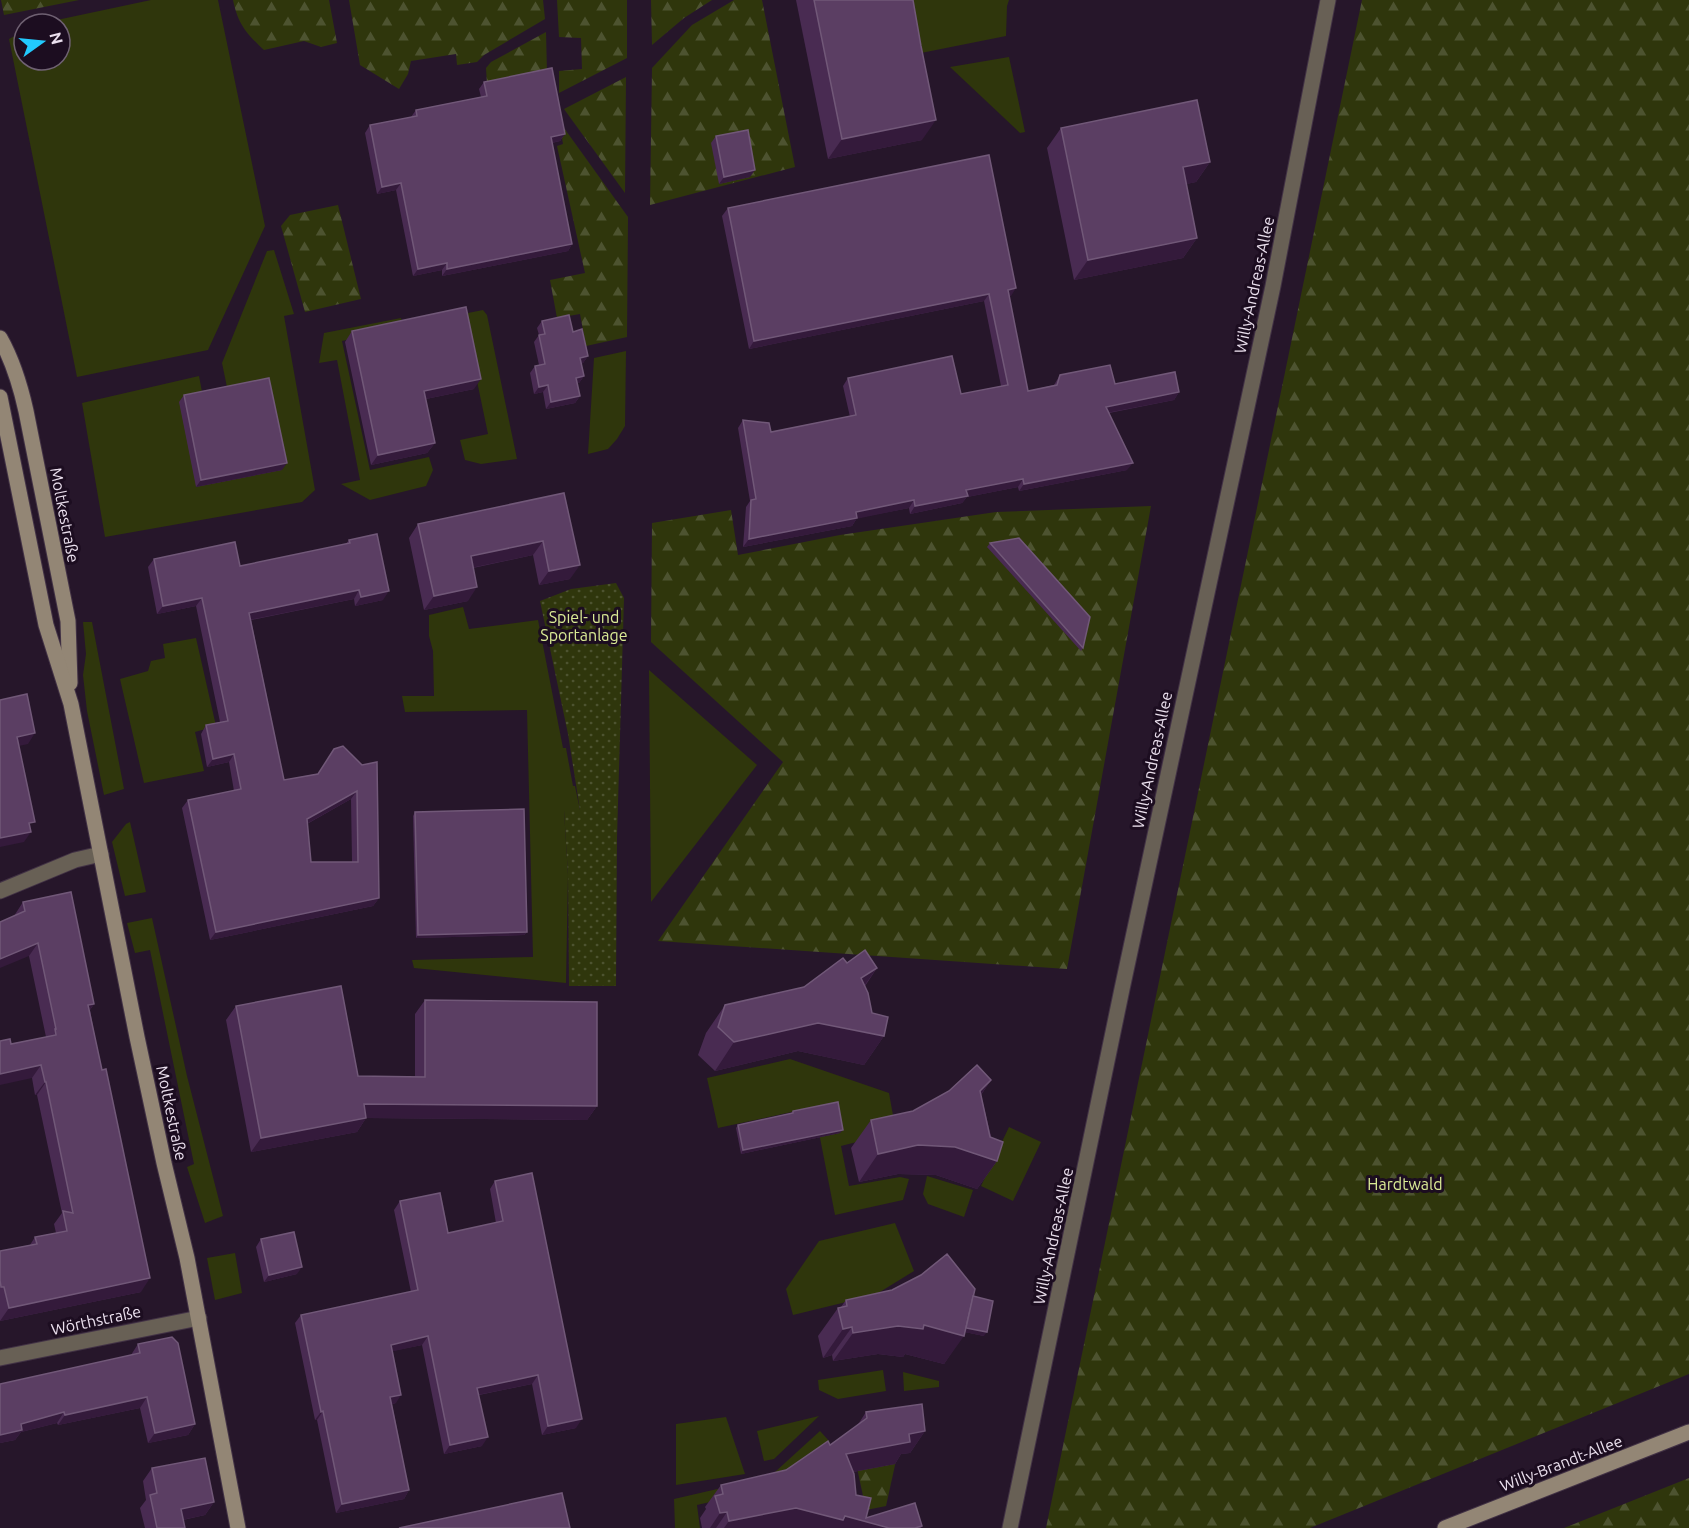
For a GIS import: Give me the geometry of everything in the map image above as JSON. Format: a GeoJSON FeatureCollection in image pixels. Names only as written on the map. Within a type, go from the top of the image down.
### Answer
{"type":"FeatureCollection","features":[{"type":"Feature","properties":{"kind":"main road","name":"Moltkestraße"},"geometry":{"type":"LineString","coordinates":[[0,338],[9,354],[20,384],[68,621],[71,704]]}},
{"type":"Feature","properties":{"kind":"main road","name":"Moltkestraße"},"geometry":{"type":"LineString","coordinates":[[0,397],[46,625],[71,704],[164,1163],[187,1258],[238,1528]]}},
{"type":"Feature","properties":{"kind":"main road","name":"Willy-Brandt-Allee"},"geometry":{"type":"LineString","coordinates":[[1445,1528],[1689,1432]]}},
{"type":"Feature","properties":{"kind":"street","name":"Willy-Andreas-Allee"},"geometry":{"type":"LineString","coordinates":[[1010,1528],[1122,989],[1273,286],[1328,0]]}},
{"type":"Feature","properties":{"kind":"street"},"geometry":{"type":"LineString","coordinates":[[0,891],[75,860],[101,854]]}},
{"type":"Feature","properties":{"kind":"street","name":"Wörthstraße"},"geometry":{"type":"LineString","coordinates":[[0,1358],[199,1318]]}},
{"type":"Feature","properties":{"kind":"green space"},"geometry":{"type":"Polygon","coordinates":[[[1,0],[79,0],[12,12],[4,15],[1,0]]]}},
{"type":"Feature","properties":{"kind":"green space"},"geometry":{"type":"Polygon","coordinates":[[[151,0],[218,0],[265,226],[208,350],[77,377],[16,72],[72,72],[72,17],[151,0]]]}},
{"type":"Feature","properties":{"kind":"green space"},"geometry":{"type":"Polygon","coordinates":[[[233,0],[329,0],[337,43],[321,47],[304,41],[264,50],[244,28],[237,16],[233,0]]]}},
{"type":"Feature","properties":{"kind":"green space"},"geometry":{"type":"Polygon","coordinates":[[[349,0],[543,0],[545,19],[484,55],[477,62],[457,65],[456,54],[411,61],[408,74],[399,89],[360,65],[349,0]]]}},
{"type":"Feature","properties":{"kind":"green space"},"geometry":{"type":"Polygon","coordinates":[[[557,0],[627,0],[627,58],[559,93],[559,71],[582,69],[581,38],[559,37],[557,0]]]}},
{"type":"Feature","properties":{"kind":"green space"},"geometry":{"type":"Polygon","coordinates":[[[651,0],[712,0],[684,18],[652,45],[651,0]]]}},
{"type":"Feature","properties":{"kind":"green space"},"geometry":{"type":"Polygon","coordinates":[[[734,0],[762,0],[795,167],[650,205],[652,68],[692,25],[734,0]]]}},
{"type":"Feature","properties":{"kind":"green space"},"geometry":{"type":"Polygon","coordinates":[[[896,0],[1009,0],[1006,36],[906,56],[896,0]]]}},
{"type":"Feature","properties":{"kind":"green space","name":"Hardtwald"},"geometry":{"type":"Polygon","coordinates":[[[1362,0],[1689,0],[1689,1374],[1310,1528],[1046,1528],[1362,0]]]}},
{"type":"Feature","properties":{"kind":"green space"},"geometry":{"type":"Polygon","coordinates":[[[546,32],[547,73],[487,84],[486,68],[491,62],[546,32]]]}},
{"type":"Feature","properties":{"kind":"green space"},"geometry":{"type":"Polygon","coordinates":[[[12,37],[12,54],[9,39],[12,37]]]}},
{"type":"Feature","properties":{"kind":"green space"},"geometry":{"type":"Polygon","coordinates":[[[1009,57],[1025,132],[1020,133],[950,67],[1009,57]]]}},
{"type":"Feature","properties":{"kind":"green space"},"geometry":{"type":"Polygon","coordinates":[[[626,77],[625,193],[564,109],[626,77]]]}},
{"type":"Feature","properties":{"kind":"green space"},"geometry":{"type":"Polygon","coordinates":[[[559,121],[628,217],[627,337],[586,346],[580,314],[557,318],[550,280],[585,273],[557,146],[563,144],[559,121]]]}},
{"type":"Feature","properties":{"kind":"green space"},"geometry":{"type":"Polygon","coordinates":[[[338,205],[361,299],[305,312],[281,226],[290,215],[338,205]]]}},
{"type":"Feature","properties":{"kind":"green space"},"geometry":{"type":"Polygon","coordinates":[[[274,250],[294,314],[284,316],[315,490],[302,502],[105,537],[82,403],[199,376],[203,397],[228,392],[222,363],[267,251],[274,250]]]}},
{"type":"Feature","properties":{"kind":"green space"},"geometry":{"type":"Polygon","coordinates":[[[483,310],[487,315],[517,459],[481,464],[465,460],[460,440],[488,434],[463,314],[483,310]]]}},
{"type":"Feature","properties":{"kind":"green space"},"geometry":{"type":"Polygon","coordinates":[[[401,318],[403,327],[342,341],[370,470],[429,457],[433,470],[426,486],[370,500],[341,484],[360,480],[337,360],[319,363],[324,333],[401,318]]]}},
{"type":"Feature","properties":{"kind":"green space"},"geometry":{"type":"Polygon","coordinates":[[[626,351],[625,426],[608,449],[588,454],[594,358],[626,351]]]}},
{"type":"Feature","properties":{"kind":"green space"},"geometry":{"type":"Polygon","coordinates":[[[1151,506],[1067,969],[658,941],[783,762],[651,642],[652,523],[731,510],[738,555],[840,535],[996,512],[1151,506]]]}},
{"type":"Feature","properties":{"kind":"green space","name":"Spiel- und Sportanlage"},"geometry":{"type":"Polygon","coordinates":[[[616,583],[624,598],[617,838],[616,986],[569,986],[568,875],[564,810],[580,810],[568,734],[540,601],[571,589],[616,583]]]}},
{"type":"Feature","properties":{"kind":"green space"},"geometry":{"type":"Polygon","coordinates":[[[463,607],[469,629],[538,620],[563,748],[566,748],[580,810],[564,810],[568,875],[566,983],[414,968],[412,960],[533,957],[527,710],[405,712],[402,696],[434,696],[429,615],[463,607]]]}},
{"type":"Feature","properties":{"kind":"green space"},"geometry":{"type":"Polygon","coordinates":[[[83,622],[92,622],[124,789],[104,795],[87,711],[83,675],[86,654],[83,622]]]}},
{"type":"Feature","properties":{"kind":"green space"},"geometry":{"type":"Polygon","coordinates":[[[196,638],[216,726],[195,732],[204,771],[144,783],[120,679],[148,671],[151,661],[165,658],[163,644],[196,638]]]}},
{"type":"Feature","properties":{"kind":"green space"},"geometry":{"type":"Polygon","coordinates":[[[649,670],[757,765],[651,902],[649,670]]]}},
{"type":"Feature","properties":{"kind":"green space"},"geometry":{"type":"Polygon","coordinates":[[[130,822],[146,892],[125,896],[112,842],[130,822]]]}},
{"type":"Feature","properties":{"kind":"green space"},"geometry":{"type":"Polygon","coordinates":[[[152,918],[187,1076],[223,1216],[205,1223],[187,1167],[194,1164],[150,950],[135,953],[127,923],[152,918]]]}},
{"type":"Feature","properties":{"kind":"green space"},"geometry":{"type":"Polygon","coordinates":[[[790,1059],[889,1093],[896,1132],[841,1146],[849,1186],[900,1177],[909,1179],[903,1200],[835,1215],[814,1107],[718,1128],[707,1078],[790,1059]]]}},
{"type":"Feature","properties":{"kind":"green space"},"geometry":{"type":"Polygon","coordinates":[[[1009,1127],[1041,1142],[1013,1201],[981,1186],[1009,1127]]]}},
{"type":"Feature","properties":{"kind":"green space"},"geometry":{"type":"Polygon","coordinates":[[[927,1176],[973,1190],[964,1217],[928,1204],[923,1194],[927,1176]]]}},
{"type":"Feature","properties":{"kind":"green space"},"geometry":{"type":"Polygon","coordinates":[[[895,1223],[914,1271],[875,1295],[793,1315],[786,1289],[819,1241],[895,1223]]]}},
{"type":"Feature","properties":{"kind":"green space"},"geometry":{"type":"Polygon","coordinates":[[[235,1253],[242,1293],[215,1300],[207,1258],[235,1253]]]}},
{"type":"Feature","properties":{"kind":"green space"},"geometry":{"type":"Polygon","coordinates":[[[883,1370],[886,1391],[838,1399],[819,1390],[818,1380],[883,1370]]]}},
{"type":"Feature","properties":{"kind":"green space"},"geometry":{"type":"Polygon","coordinates":[[[903,1372],[939,1381],[939,1387],[904,1391],[903,1372]]]}},
{"type":"Feature","properties":{"kind":"green space"},"geometry":{"type":"Polygon","coordinates":[[[819,1416],[774,1459],[764,1461],[757,1431],[819,1416]]]}},
{"type":"Feature","properties":{"kind":"green space"},"geometry":{"type":"Polygon","coordinates":[[[726,1417],[745,1474],[676,1485],[676,1424],[726,1417]]]}},
{"type":"Feature","properties":{"kind":"green space"},"geometry":{"type":"Polygon","coordinates":[[[820,1431],[830,1442],[777,1484],[775,1472],[820,1431]]]}},
{"type":"Feature","properties":{"kind":"green space"},"geometry":{"type":"Polygon","coordinates":[[[897,1456],[886,1506],[866,1510],[856,1463],[897,1456]]]}},
{"type":"Feature","properties":{"kind":"green space"},"geometry":{"type":"Polygon","coordinates":[[[1689,1478],[1689,1528],[1564,1528],[1689,1478]]]}},
{"type":"Feature","properties":{"kind":"green space"},"geometry":{"type":"Polygon","coordinates":[[[752,1481],[754,1492],[697,1505],[700,1528],[675,1528],[674,1499],[752,1481]]]}},
{"type":"Feature","properties":{"kind":"building"},"geometry":{"type":"Polygon","coordinates":[[[814,0],[913,0],[936,120],[842,139],[814,0]]]}},
{"type":"Feature","properties":{"kind":"building"},"geometry":{"type":"Polygon","coordinates":[[[552,68],[565,134],[551,137],[572,244],[447,269],[447,263],[418,269],[401,183],[382,187],[370,125],[417,116],[416,110],[487,96],[484,82],[552,68]]]}},
{"type":"Feature","properties":{"kind":"building"},"geometry":{"type":"Polygon","coordinates":[[[1197,100],[1210,162],[1183,167],[1197,238],[1088,260],[1061,128],[1197,100]]]}},
{"type":"Feature","properties":{"kind":"building"},"geometry":{"type":"Polygon","coordinates":[[[748,130],[755,170],[724,177],[716,136],[748,130]]]}},
{"type":"Feature","properties":{"kind":"building"},"geometry":{"type":"Polygon","coordinates":[[[989,155],[1016,288],[1008,290],[1028,391],[1057,385],[1060,375],[1110,365],[1115,384],[1175,372],[1179,392],[1106,407],[1133,463],[1024,484],[1023,479],[966,490],[968,496],[915,506],[914,500],[856,512],[857,518],[749,539],[751,500],[756,499],[743,420],[769,423],[771,432],[856,415],[848,378],[952,356],[961,394],[1008,385],[989,294],[754,341],[728,208],[989,155]]]}},
{"type":"Feature","properties":{"kind":"building"},"geometry":{"type":"Polygon","coordinates":[[[466,307],[481,379],[424,391],[435,443],[378,455],[352,331],[466,307]]]}},
{"type":"Feature","properties":{"kind":"building"},"geometry":{"type":"Polygon","coordinates":[[[569,315],[573,332],[582,329],[588,356],[580,358],[584,376],[576,378],[580,396],[551,402],[548,385],[539,387],[535,366],[545,364],[539,335],[545,334],[542,321],[569,315]]]}},
{"type":"Feature","properties":{"kind":"building"},"geometry":{"type":"Polygon","coordinates":[[[269,378],[287,463],[201,480],[184,395],[269,378]]]}},
{"type":"Feature","properties":{"kind":"building"},"geometry":{"type":"Polygon","coordinates":[[[564,493],[580,565],[549,571],[543,541],[471,556],[477,587],[434,596],[418,524],[564,493]]]}},
{"type":"Feature","properties":{"kind":"building"},"geometry":{"type":"Polygon","coordinates":[[[377,534],[389,591],[361,597],[359,590],[249,613],[284,780],[318,774],[334,749],[343,746],[362,765],[377,762],[379,898],[216,932],[188,800],[241,789],[234,754],[213,759],[206,725],[228,721],[202,598],[163,606],[154,559],[235,542],[240,566],[350,543],[349,540],[377,534]],[[357,791],[307,819],[311,862],[358,862],[357,791]]]}},
{"type":"Feature","properties":{"kind":"building"},"geometry":{"type":"Polygon","coordinates":[[[1019,538],[1090,617],[1083,648],[990,543],[1019,538]]]}},
{"type":"Feature","properties":{"kind":"building"},"geometry":{"type":"Polygon","coordinates":[[[27,694],[35,733],[17,737],[35,822],[29,823],[31,832],[0,838],[0,700],[27,694]]]}},
{"type":"Feature","properties":{"kind":"building"},"geometry":{"type":"Polygon","coordinates":[[[524,809],[527,932],[418,935],[415,812],[524,809]]]}},
{"type":"Feature","properties":{"kind":"building"},"geometry":{"type":"Polygon","coordinates":[[[71,892],[94,1004],[88,1005],[102,1070],[106,1069],[150,1278],[9,1308],[4,1287],[1,1287],[0,1251],[37,1244],[35,1237],[67,1231],[63,1211],[73,1213],[41,1065],[0,1074],[0,1041],[10,1039],[11,1044],[56,1035],[56,1029],[38,943],[0,959],[0,922],[25,911],[23,902],[71,892]]]}},
{"type":"Feature","properties":{"kind":"building"},"geometry":{"type":"Polygon","coordinates":[[[865,950],[877,968],[861,978],[868,993],[872,1013],[888,1017],[884,1036],[818,1023],[734,1042],[718,1027],[725,1005],[804,987],[843,958],[847,963],[865,950]]]}},
{"type":"Feature","properties":{"kind":"building"},"geometry":{"type":"Polygon","coordinates":[[[341,986],[358,1076],[425,1077],[425,1000],[597,1002],[597,1106],[364,1104],[366,1118],[261,1138],[236,1006],[341,986]]]}},
{"type":"Feature","properties":{"kind":"building"},"geometry":{"type":"Polygon","coordinates":[[[977,1065],[991,1080],[980,1091],[990,1137],[1003,1142],[997,1161],[955,1147],[918,1145],[878,1154],[871,1120],[913,1111],[949,1091],[977,1065]]]}},
{"type":"Feature","properties":{"kind":"building"},"geometry":{"type":"Polygon","coordinates":[[[838,1102],[843,1130],[743,1150],[738,1125],[838,1102]]]}},
{"type":"Feature","properties":{"kind":"building"},"geometry":{"type":"Polygon","coordinates":[[[532,1173],[582,1419],[548,1426],[538,1375],[477,1388],[488,1437],[450,1445],[428,1336],[391,1345],[401,1395],[390,1397],[409,1490],[342,1504],[301,1315],[418,1290],[400,1201],[440,1193],[448,1233],[503,1221],[495,1181],[532,1173]]]}},
{"type":"Feature","properties":{"kind":"building"},"geometry":{"type":"Polygon","coordinates":[[[294,1232],[302,1267],[269,1275],[261,1239],[294,1232]]]}},
{"type":"Feature","properties":{"kind":"building"},"geometry":{"type":"Polygon","coordinates":[[[947,1254],[975,1289],[964,1336],[924,1325],[923,1329],[898,1326],[853,1333],[852,1327],[843,1329],[838,1308],[847,1306],[846,1300],[892,1290],[921,1275],[947,1254]]]}},
{"type":"Feature","properties":{"kind":"building"},"geometry":{"type":"Polygon","coordinates":[[[973,1296],[993,1301],[987,1332],[966,1328],[973,1296]]]}},
{"type":"Feature","properties":{"kind":"building"},"geometry":{"type":"Polygon","coordinates":[[[172,1337],[178,1343],[195,1424],[155,1433],[147,1397],[65,1415],[64,1412],[21,1424],[22,1430],[0,1435],[0,1384],[140,1353],[138,1344],[172,1337]]]}},
{"type":"Feature","properties":{"kind":"building"},"geometry":{"type":"Polygon","coordinates":[[[922,1404],[925,1431],[909,1434],[910,1442],[846,1454],[854,1474],[856,1495],[871,1498],[866,1518],[915,1503],[922,1526],[889,1528],[845,1516],[843,1520],[796,1508],[729,1521],[727,1512],[720,1513],[715,1496],[723,1494],[721,1485],[786,1470],[828,1441],[830,1445],[867,1418],[866,1412],[922,1404]]]}},
{"type":"Feature","properties":{"kind":"building"},"geometry":{"type":"Polygon","coordinates":[[[205,1458],[214,1502],[181,1509],[185,1528],[157,1528],[150,1495],[157,1493],[152,1468],[205,1458]]]}},
{"type":"Feature","properties":{"kind":"building"},"geometry":{"type":"Polygon","coordinates":[[[562,1493],[570,1528],[399,1528],[562,1493]]]}}]}
